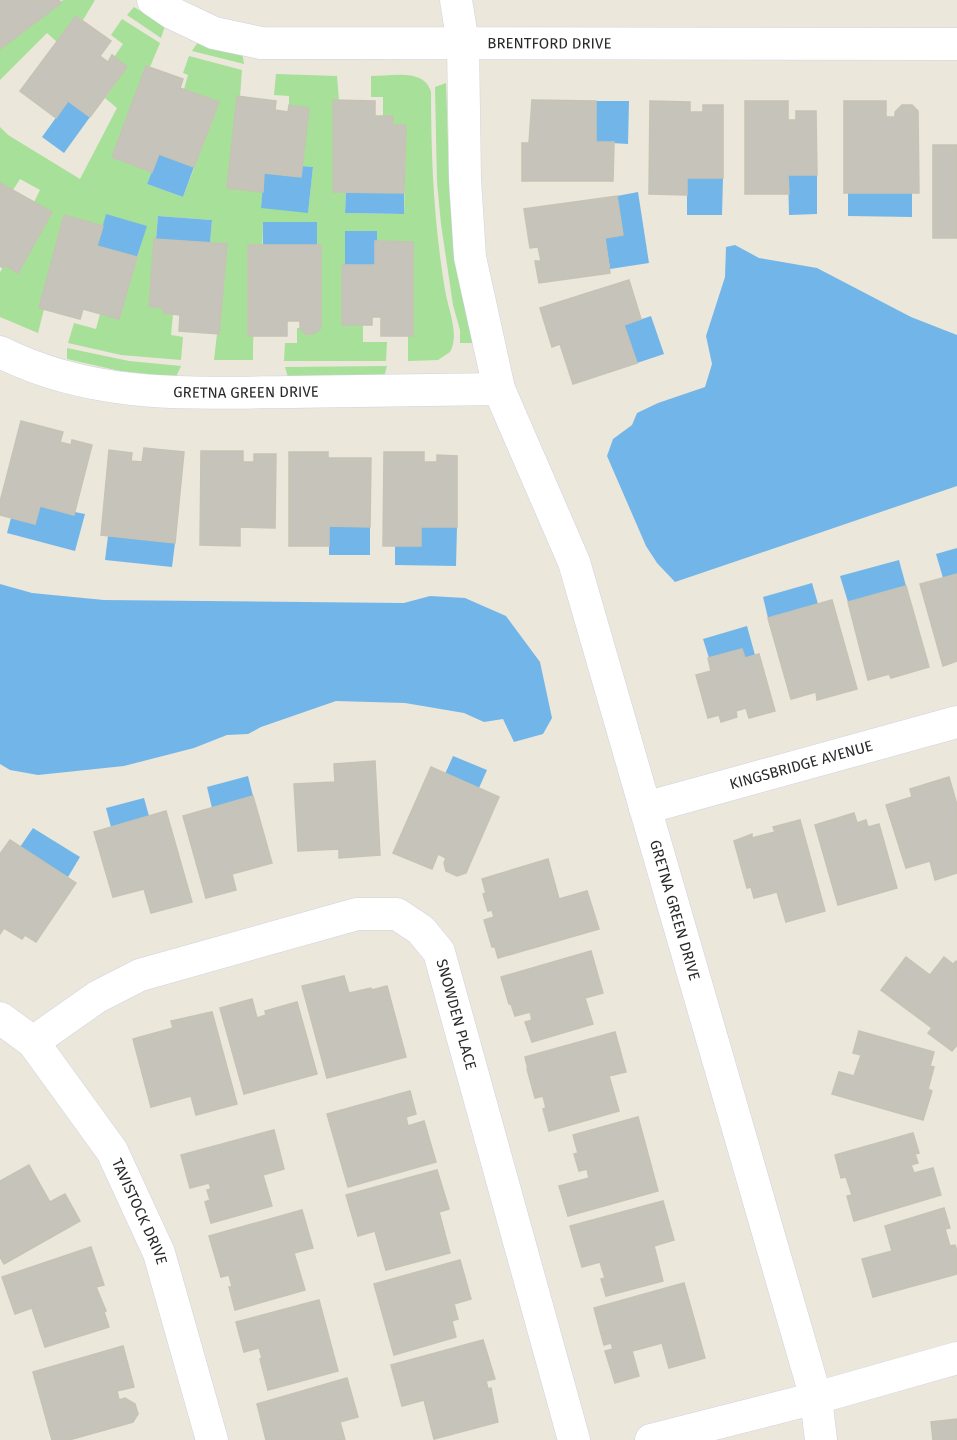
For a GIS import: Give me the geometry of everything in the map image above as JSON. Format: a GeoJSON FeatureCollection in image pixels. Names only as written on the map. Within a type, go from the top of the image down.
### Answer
{"type":"FeatureCollection","features":[{"type":"Feature","properties":{"kind":"street","name":"BRENTFORD DRIVE"},"geometry":{"type":"LineString","coordinates":[[153,0],[172,13],[214,33],[261,43],[957,44]]}},
{"type":"Feature","properties":{"kind":"street","name":"GRETNA GREEN DRIVE"},"geometry":{"type":"LineString","coordinates":[[456,0],[463,44],[465,179],[471,257],[499,389],[574,562],[816,1398],[821,1440]]}},
{"type":"Feature","properties":{"kind":"street","name":"GRETNA GREEN DRIVE"},"geometry":{"type":"LineString","coordinates":[[0,352],[43,370],[86,382],[160,393],[499,389]]}},
{"type":"Feature","properties":{"kind":"street","name":"KINGSBRIDGE AVENUE"},"geometry":{"type":"LineString","coordinates":[[645,808],[957,722]]}},
{"type":"Feature","properties":{"kind":"street","name":"SNOWDEN PLACE"},"geometry":{"type":"LineString","coordinates":[[33,1042],[97,997],[140,975],[357,914],[397,914],[422,930],[440,952],[573,1440]]}},
{"type":"Feature","properties":{"kind":"street","name":"TAVISTOCK DRIVE"},"geometry":{"type":"LineString","coordinates":[[0,1018],[33,1042],[112,1151],[159,1253],[212,1440]]}},
{"type":"Feature","properties":{"kind":"street"},"geometry":{"type":"LineString","coordinates":[[651,1440],[816,1398],[957,1358]]}},
{"type":"Feature","properties":{"kind":"green space"},"geometry":{"type":"Polygon","coordinates":[[[63,0],[95,0],[83,20],[76,16],[57,42],[47,33],[0,80],[0,49],[63,0]]]}},
{"type":"Feature","properties":{"kind":"green space"},"geometry":{"type":"Polygon","coordinates":[[[134,7],[165,26],[161,38],[127,15],[134,7]]]}},
{"type":"Feature","properties":{"kind":"green space"},"geometry":{"type":"Polygon","coordinates":[[[122,19],[160,43],[150,67],[146,66],[112,157],[152,172],[147,184],[183,197],[219,103],[184,89],[188,75],[183,73],[189,56],[242,70],[227,188],[263,192],[261,207],[308,212],[313,167],[302,166],[309,108],[289,105],[289,96],[274,95],[276,74],[337,76],[339,100],[333,101],[333,192],[346,192],[345,213],[404,214],[406,126],[393,125],[383,116],[383,97],[371,97],[371,76],[415,76],[428,84],[431,92],[438,241],[454,330],[450,352],[438,360],[408,361],[408,336],[413,336],[377,241],[377,231],[345,231],[345,265],[342,265],[342,325],[363,325],[363,342],[387,342],[386,361],[284,361],[285,343],[297,343],[297,328],[306,334],[321,328],[321,246],[317,245],[317,222],[263,222],[253,360],[214,360],[217,334],[219,334],[227,245],[210,243],[212,220],[158,216],[149,306],[163,308],[163,313],[173,314],[171,335],[183,337],[181,360],[121,355],[68,343],[74,323],[96,329],[100,314],[119,319],[146,227],[106,215],[103,226],[64,216],[39,307],[44,309],[38,333],[0,317],[0,272],[5,265],[18,272],[52,212],[34,202],[40,190],[20,179],[13,190],[0,183],[0,127],[8,135],[80,179],[117,108],[105,98],[127,67],[114,57],[123,44],[111,35],[122,19]]]}},
{"type":"Feature","properties":{"kind":"green space"},"geometry":{"type":"Polygon","coordinates":[[[198,42],[242,52],[244,64],[192,51],[198,42]]]}},
{"type":"Feature","properties":{"kind":"green space"},"geometry":{"type":"Polygon","coordinates":[[[446,83],[453,233],[473,343],[460,343],[460,330],[453,305],[441,224],[437,182],[435,87],[446,83]]]}},
{"type":"Feature","properties":{"kind":"green space"},"geometry":{"type":"Polygon","coordinates":[[[67,348],[129,361],[181,366],[176,377],[120,371],[67,359],[67,348]]]}},
{"type":"Feature","properties":{"kind":"green space"},"geometry":{"type":"Polygon","coordinates":[[[387,366],[384,377],[288,377],[285,367],[387,366]]]}},
{"type":"Feature","properties":{"kind":"water"},"geometry":{"type":"Polygon","coordinates":[[[68,101],[90,117],[64,153],[42,137],[68,101]]]}},
{"type":"Feature","properties":{"kind":"water"},"geometry":{"type":"Polygon","coordinates":[[[596,101],[629,101],[628,144],[596,142],[596,101]]]}},
{"type":"Feature","properties":{"kind":"water"},"geometry":{"type":"Polygon","coordinates":[[[159,154],[194,167],[183,197],[147,184],[159,154]]]}},
{"type":"Feature","properties":{"kind":"water"},"geometry":{"type":"Polygon","coordinates":[[[302,166],[313,167],[308,213],[261,208],[264,173],[300,177],[302,166]]]}},
{"type":"Feature","properties":{"kind":"water"},"geometry":{"type":"Polygon","coordinates":[[[788,175],[817,175],[817,214],[789,215],[788,175]]]}},
{"type":"Feature","properties":{"kind":"water"},"geometry":{"type":"Polygon","coordinates":[[[687,178],[723,178],[722,215],[687,215],[687,178]]]}},
{"type":"Feature","properties":{"kind":"water"},"geometry":{"type":"Polygon","coordinates":[[[346,192],[404,193],[404,214],[345,213],[346,192]]]}},
{"type":"Feature","properties":{"kind":"water"},"geometry":{"type":"Polygon","coordinates":[[[638,192],[649,263],[610,269],[605,238],[623,235],[617,196],[638,192]]]}},
{"type":"Feature","properties":{"kind":"water"},"geometry":{"type":"Polygon","coordinates":[[[848,193],[912,193],[912,217],[848,216],[848,193]]]}},
{"type":"Feature","properties":{"kind":"water"},"geometry":{"type":"Polygon","coordinates":[[[106,214],[147,226],[137,257],[97,246],[106,214]]]}},
{"type":"Feature","properties":{"kind":"water"},"geometry":{"type":"Polygon","coordinates":[[[158,216],[212,220],[210,243],[156,239],[158,216]]]}},
{"type":"Feature","properties":{"kind":"water"},"geometry":{"type":"Polygon","coordinates":[[[263,222],[317,222],[317,245],[263,245],[263,222]]]}},
{"type":"Feature","properties":{"kind":"water"},"geometry":{"type":"Polygon","coordinates":[[[345,231],[377,231],[375,265],[345,265],[345,231]]]}},
{"type":"Feature","properties":{"kind":"water"},"geometry":{"type":"Polygon","coordinates":[[[735,245],[759,258],[817,268],[911,317],[957,335],[957,486],[675,582],[657,563],[646,546],[607,456],[613,439],[632,425],[637,413],[658,403],[705,387],[712,364],[706,336],[725,277],[726,247],[735,245]]]}},
{"type":"Feature","properties":{"kind":"water"},"geometry":{"type":"Polygon","coordinates":[[[651,316],[664,354],[637,363],[624,325],[651,316]]]}},
{"type":"Feature","properties":{"kind":"water"},"geometry":{"type":"Polygon","coordinates":[[[40,506],[74,515],[75,512],[85,514],[75,551],[7,533],[11,518],[35,524],[40,506]]]}},
{"type":"Feature","properties":{"kind":"water"},"geometry":{"type":"Polygon","coordinates":[[[329,526],[370,527],[370,555],[329,555],[329,526]]]}},
{"type":"Feature","properties":{"kind":"water"},"geometry":{"type":"Polygon","coordinates":[[[421,527],[457,527],[456,566],[395,565],[395,545],[421,545],[421,527]]]}},
{"type":"Feature","properties":{"kind":"water"},"geometry":{"type":"Polygon","coordinates":[[[108,536],[175,543],[172,567],[105,560],[108,536]]]}},
{"type":"Feature","properties":{"kind":"water"},"geometry":{"type":"Polygon","coordinates":[[[957,548],[957,574],[943,578],[936,554],[957,548]]]}},
{"type":"Feature","properties":{"kind":"water"},"geometry":{"type":"Polygon","coordinates":[[[899,560],[906,586],[848,602],[840,576],[899,560]]]}},
{"type":"Feature","properties":{"kind":"water"},"geometry":{"type":"Polygon","coordinates":[[[812,583],[818,604],[768,618],[763,597],[812,583]]]}},
{"type":"Feature","properties":{"kind":"water"},"geometry":{"type":"Polygon","coordinates":[[[0,584],[32,593],[104,600],[404,603],[430,596],[465,598],[506,616],[540,662],[552,718],[543,734],[514,742],[503,719],[484,722],[464,713],[405,703],[336,701],[261,727],[248,734],[227,735],[194,748],[124,766],[38,775],[10,770],[0,764],[0,584]]]}},
{"type":"Feature","properties":{"kind":"water"},"geometry":{"type":"Polygon","coordinates":[[[747,626],[755,655],[745,658],[742,649],[709,658],[703,639],[747,626]]]}},
{"type":"Feature","properties":{"kind":"water"},"geometry":{"type":"Polygon","coordinates":[[[453,756],[487,770],[479,788],[445,774],[453,756]]]}},
{"type":"Feature","properties":{"kind":"water"},"geometry":{"type":"Polygon","coordinates":[[[248,776],[253,796],[212,808],[207,787],[248,776]]]}},
{"type":"Feature","properties":{"kind":"water"},"geometry":{"type":"Polygon","coordinates":[[[144,798],[149,816],[111,827],[106,808],[144,798]]]}},
{"type":"Feature","properties":{"kind":"water"},"geometry":{"type":"Polygon","coordinates":[[[33,828],[80,857],[68,877],[20,847],[33,828]]]}},
{"type":"Feature","properties":{"kind":"building"},"geometry":{"type":"Polygon","coordinates":[[[0,0],[59,0],[61,3],[0,49],[0,0]]]}},
{"type":"Feature","properties":{"kind":"building"},"geometry":{"type":"Polygon","coordinates":[[[76,16],[111,41],[100,56],[108,62],[112,55],[127,67],[90,117],[68,101],[56,118],[20,91],[76,16]]]}},
{"type":"Feature","properties":{"kind":"building"},"geometry":{"type":"Polygon","coordinates":[[[146,66],[183,79],[180,88],[219,102],[194,167],[159,154],[152,172],[112,157],[146,66]]]}},
{"type":"Feature","properties":{"kind":"building"},"geometry":{"type":"Polygon","coordinates":[[[237,96],[276,101],[275,110],[288,112],[289,105],[309,108],[301,177],[264,173],[263,192],[227,188],[237,96]]]}},
{"type":"Feature","properties":{"kind":"building"},"geometry":{"type":"Polygon","coordinates":[[[333,100],[375,101],[375,116],[393,116],[393,125],[406,125],[404,193],[333,192],[333,100]]]}},
{"type":"Feature","properties":{"kind":"building"},"geometry":{"type":"Polygon","coordinates":[[[532,100],[596,101],[596,142],[614,142],[613,181],[522,181],[522,143],[529,143],[532,100]]]}},
{"type":"Feature","properties":{"kind":"building"},"geometry":{"type":"Polygon","coordinates":[[[650,101],[690,102],[690,112],[703,112],[703,105],[723,105],[723,178],[687,178],[687,195],[649,194],[650,101]]]}},
{"type":"Feature","properties":{"kind":"building"},"geometry":{"type":"Polygon","coordinates":[[[745,101],[788,101],[788,120],[796,120],[796,111],[816,111],[817,175],[788,175],[789,194],[745,194],[745,101]]]}},
{"type":"Feature","properties":{"kind":"building"},"geometry":{"type":"Polygon","coordinates":[[[844,101],[886,101],[886,117],[895,117],[895,112],[902,105],[912,105],[918,111],[919,193],[844,193],[844,101]]]}},
{"type":"Feature","properties":{"kind":"building"},"geometry":{"type":"Polygon","coordinates":[[[933,145],[957,145],[957,238],[933,238],[933,145]]]}},
{"type":"Feature","properties":{"kind":"building"},"geometry":{"type":"Polygon","coordinates":[[[0,183],[52,212],[18,273],[5,265],[3,268],[0,266],[0,183]]]}},
{"type":"Feature","properties":{"kind":"building"},"geometry":{"type":"Polygon","coordinates":[[[617,196],[623,235],[605,238],[610,273],[539,283],[535,261],[541,261],[538,247],[530,248],[524,209],[617,196]]]}},
{"type":"Feature","properties":{"kind":"building"},"geometry":{"type":"Polygon","coordinates":[[[64,215],[103,226],[97,246],[137,257],[119,319],[83,309],[80,319],[39,308],[64,215]]]}},
{"type":"Feature","properties":{"kind":"building"},"geometry":{"type":"Polygon","coordinates":[[[154,239],[227,244],[219,334],[179,331],[180,315],[163,313],[163,308],[149,306],[154,239]]]}},
{"type":"Feature","properties":{"kind":"building"},"geometry":{"type":"Polygon","coordinates":[[[375,241],[413,242],[413,336],[381,336],[381,317],[372,317],[372,325],[342,325],[342,265],[375,265],[375,241]]]}},
{"type":"Feature","properties":{"kind":"building"},"geometry":{"type":"Polygon","coordinates":[[[248,245],[321,245],[321,328],[313,334],[305,334],[300,328],[300,321],[287,321],[287,336],[248,336],[248,245]]]}},
{"type":"Feature","properties":{"kind":"building"},"geometry":{"type":"Polygon","coordinates":[[[629,280],[641,319],[624,325],[637,363],[573,384],[560,344],[552,347],[540,308],[629,280]]]}},
{"type":"Feature","properties":{"kind":"building"},"geometry":{"type":"Polygon","coordinates":[[[21,421],[63,432],[60,442],[71,445],[72,440],[92,445],[74,515],[40,506],[35,524],[0,515],[0,502],[21,421]]]}},
{"type":"Feature","properties":{"kind":"building"},"geometry":{"type":"Polygon","coordinates":[[[144,448],[184,452],[175,543],[101,535],[109,450],[132,453],[131,461],[142,462],[144,448]]]}},
{"type":"Feature","properties":{"kind":"building"},"geometry":{"type":"Polygon","coordinates":[[[201,451],[243,451],[243,462],[254,462],[254,454],[276,454],[275,528],[240,527],[240,546],[200,545],[201,451]]]}},
{"type":"Feature","properties":{"kind":"building"},"geometry":{"type":"Polygon","coordinates":[[[289,452],[328,452],[328,458],[371,458],[370,527],[329,526],[329,546],[289,546],[289,452]]]}},
{"type":"Feature","properties":{"kind":"building"},"geometry":{"type":"Polygon","coordinates":[[[384,452],[424,452],[424,462],[437,462],[437,455],[457,456],[457,527],[421,527],[421,546],[383,546],[384,452]]]}},
{"type":"Feature","properties":{"kind":"building"},"geometry":{"type":"Polygon","coordinates":[[[957,574],[957,661],[943,666],[920,584],[957,574]]]}},
{"type":"Feature","properties":{"kind":"building"},"geometry":{"type":"Polygon","coordinates":[[[906,586],[929,667],[891,678],[889,674],[868,680],[848,602],[906,586]]]}},
{"type":"Feature","properties":{"kind":"building"},"geometry":{"type":"Polygon","coordinates":[[[832,600],[857,689],[817,700],[816,692],[791,699],[768,618],[832,600]]]}},
{"type":"Feature","properties":{"kind":"building"},"geometry":{"type":"Polygon","coordinates":[[[742,649],[745,658],[759,654],[775,711],[749,718],[746,708],[736,711],[737,717],[721,722],[719,715],[708,718],[696,675],[711,671],[708,658],[742,649]]]}},
{"type":"Feature","properties":{"kind":"building"},"geometry":{"type":"Polygon","coordinates":[[[375,761],[380,855],[339,858],[339,849],[298,851],[294,784],[335,782],[334,764],[375,761]]]}},
{"type":"Feature","properties":{"kind":"building"},"geometry":{"type":"Polygon","coordinates":[[[431,767],[499,797],[466,873],[457,876],[446,871],[444,863],[446,858],[438,854],[432,869],[393,853],[431,767]]]}},
{"type":"Feature","properties":{"kind":"building"},"geometry":{"type":"Polygon","coordinates":[[[949,777],[957,805],[957,873],[935,880],[930,861],[906,868],[886,805],[912,797],[910,789],[949,777]]]}},
{"type":"Feature","properties":{"kind":"building"},"geometry":{"type":"Polygon","coordinates":[[[253,796],[272,863],[232,874],[236,890],[206,898],[183,816],[253,796]]]}},
{"type":"Feature","properties":{"kind":"building"},"geometry":{"type":"Polygon","coordinates":[[[166,811],[192,902],[151,913],[144,889],[113,897],[94,832],[166,811]]]}},
{"type":"Feature","properties":{"kind":"building"},"geometry":{"type":"Polygon","coordinates":[[[854,813],[857,823],[866,820],[868,827],[879,824],[897,888],[838,905],[815,825],[854,813]]]}},
{"type":"Feature","properties":{"kind":"building"},"geometry":{"type":"Polygon","coordinates":[[[800,820],[825,911],[786,922],[777,892],[754,898],[751,887],[747,888],[734,841],[752,834],[752,838],[775,832],[773,827],[800,820]]]}},
{"type":"Feature","properties":{"kind":"building"},"geometry":{"type":"Polygon","coordinates":[[[10,840],[76,883],[36,942],[25,935],[22,939],[4,928],[0,934],[0,854],[10,840]]]}},
{"type":"Feature","properties":{"kind":"building"},"geometry":{"type":"Polygon","coordinates":[[[548,859],[559,899],[587,891],[599,929],[498,958],[495,947],[492,947],[484,920],[494,917],[492,910],[488,911],[482,879],[548,859]]]}},
{"type":"Feature","properties":{"kind":"building"},"geometry":{"type":"Polygon","coordinates":[[[591,951],[603,993],[585,998],[593,1024],[532,1042],[525,1022],[532,1020],[530,1012],[515,1016],[501,977],[591,951]]]}},
{"type":"Feature","properties":{"kind":"building"},"geometry":{"type":"Polygon","coordinates":[[[906,957],[930,975],[944,957],[953,964],[957,962],[957,1045],[952,1051],[928,1033],[932,1028],[881,990],[906,957]]]}},
{"type":"Feature","properties":{"kind":"building"},"geometry":{"type":"Polygon","coordinates":[[[344,976],[349,993],[387,986],[406,1057],[327,1078],[302,986],[344,976]]]}},
{"type":"Feature","properties":{"kind":"building"},"geometry":{"type":"Polygon","coordinates":[[[252,999],[257,1018],[266,1015],[265,1011],[297,1002],[317,1074],[244,1094],[220,1008],[252,999]]]}},
{"type":"Feature","properties":{"kind":"building"},"geometry":{"type":"Polygon","coordinates":[[[212,1012],[237,1104],[196,1115],[191,1096],[151,1107],[133,1039],[173,1028],[171,1021],[212,1012]]]}},
{"type":"Feature","properties":{"kind":"building"},"geometry":{"type":"Polygon","coordinates":[[[859,1031],[934,1052],[930,1066],[934,1067],[928,1089],[932,1091],[923,1120],[832,1094],[839,1072],[854,1076],[861,1055],[853,1053],[859,1031]]]}},
{"type":"Feature","properties":{"kind":"building"},"geometry":{"type":"Polygon","coordinates":[[[615,1032],[626,1072],[609,1076],[619,1111],[549,1131],[543,1109],[546,1108],[543,1096],[535,1098],[525,1057],[615,1032]]]}},
{"type":"Feature","properties":{"kind":"building"},"geometry":{"type":"Polygon","coordinates":[[[410,1091],[416,1114],[406,1117],[408,1126],[424,1121],[436,1162],[348,1187],[327,1114],[410,1091]]]}},
{"type":"Feature","properties":{"kind":"building"},"geometry":{"type":"Polygon","coordinates":[[[638,1117],[658,1191],[568,1216],[559,1186],[589,1178],[587,1169],[579,1171],[574,1154],[578,1153],[573,1135],[638,1117]]]}},
{"type":"Feature","properties":{"kind":"building"},"geometry":{"type":"Polygon","coordinates":[[[274,1130],[284,1169],[263,1175],[272,1206],[211,1223],[205,1202],[210,1200],[207,1190],[211,1189],[209,1183],[190,1188],[181,1155],[274,1130]]]}},
{"type":"Feature","properties":{"kind":"building"},"geometry":{"type":"Polygon","coordinates":[[[913,1133],[919,1153],[915,1154],[918,1163],[911,1165],[914,1173],[933,1168],[941,1195],[854,1221],[847,1196],[852,1195],[846,1177],[841,1178],[835,1155],[913,1133]]]}},
{"type":"Feature","properties":{"kind":"building"},"geometry":{"type":"Polygon","coordinates":[[[29,1165],[50,1202],[65,1194],[80,1221],[4,1264],[0,1257],[0,1181],[29,1165]]]}},
{"type":"Feature","properties":{"kind":"building"},"geometry":{"type":"Polygon","coordinates":[[[437,1170],[449,1209],[439,1212],[450,1253],[386,1270],[375,1231],[358,1236],[346,1195],[437,1170]]]}},
{"type":"Feature","properties":{"kind":"building"},"geometry":{"type":"Polygon","coordinates":[[[663,1201],[674,1240],[654,1246],[663,1281],[606,1296],[601,1279],[605,1278],[600,1262],[582,1267],[570,1226],[663,1201]]]}},
{"type":"Feature","properties":{"kind":"building"},"geometry":{"type":"Polygon","coordinates":[[[944,1208],[950,1228],[945,1229],[950,1246],[955,1245],[957,1251],[957,1274],[873,1297],[862,1259],[892,1251],[885,1226],[944,1208]]]}},
{"type":"Feature","properties":{"kind":"building"},"geometry":{"type":"Polygon","coordinates":[[[302,1210],[313,1248],[294,1253],[305,1290],[235,1310],[229,1287],[232,1287],[229,1275],[221,1277],[209,1236],[302,1210]]]}},
{"type":"Feature","properties":{"kind":"building"},"geometry":{"type":"Polygon","coordinates":[[[91,1247],[104,1285],[96,1287],[106,1311],[104,1312],[109,1327],[45,1347],[32,1308],[15,1314],[2,1277],[91,1247]]]}},
{"type":"Feature","properties":{"kind":"building"},"geometry":{"type":"Polygon","coordinates":[[[460,1260],[471,1299],[454,1304],[458,1319],[452,1321],[456,1337],[394,1355],[374,1284],[460,1260]]]}},
{"type":"Feature","properties":{"kind":"building"},"geometry":{"type":"Polygon","coordinates":[[[684,1283],[705,1358],[669,1368],[662,1343],[632,1351],[639,1376],[615,1383],[605,1351],[613,1349],[611,1343],[604,1345],[594,1308],[684,1283]]]}},
{"type":"Feature","properties":{"kind":"building"},"geometry":{"type":"Polygon","coordinates":[[[319,1300],[338,1371],[268,1390],[259,1348],[244,1352],[236,1322],[319,1300]]]}},
{"type":"Feature","properties":{"kind":"building"},"geometry":{"type":"Polygon","coordinates":[[[483,1340],[495,1379],[486,1381],[488,1389],[491,1388],[498,1422],[434,1439],[424,1400],[402,1406],[391,1365],[483,1340]]]}},
{"type":"Feature","properties":{"kind":"building"},"geometry":{"type":"Polygon","coordinates":[[[123,1346],[134,1387],[117,1391],[119,1400],[125,1398],[135,1404],[138,1414],[133,1422],[69,1440],[52,1440],[33,1372],[123,1346]]]}},
{"type":"Feature","properties":{"kind":"building"},"geometry":{"type":"Polygon","coordinates":[[[347,1378],[358,1417],[340,1422],[345,1440],[266,1440],[257,1404],[347,1378]]]}},
{"type":"Feature","properties":{"kind":"building"},"geometry":{"type":"Polygon","coordinates":[[[957,1419],[957,1440],[933,1440],[931,1422],[957,1419]]]}}]}
